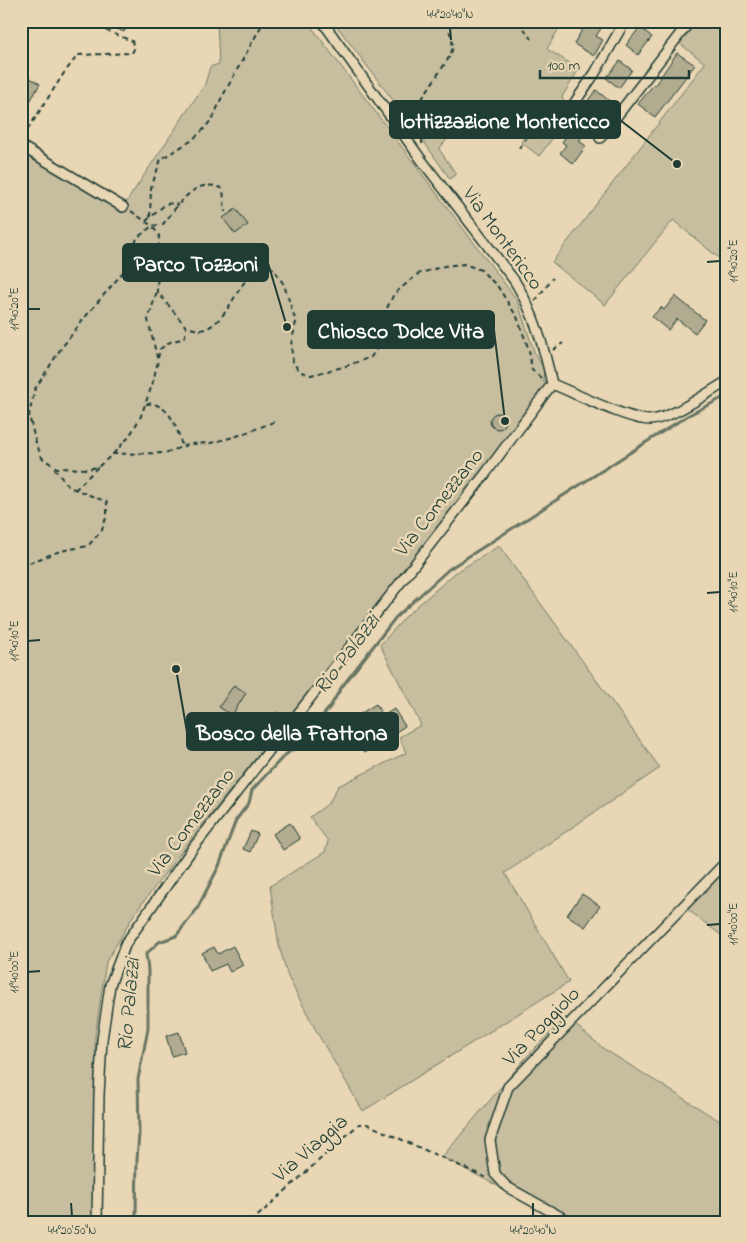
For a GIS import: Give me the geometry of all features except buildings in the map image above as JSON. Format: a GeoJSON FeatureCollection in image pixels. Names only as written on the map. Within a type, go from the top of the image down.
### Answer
{"type":"FeatureCollection","features":[{"type":"Feature","properties":{"kind":"street","name":"Via Montericco"},"geometry":{"type":"LineString","coordinates":[[322,21],[423,162],[514,280],[524,296],[536,324],[552,384]]}},
{"type":"Feature","properties":{"kind":"street"},"geometry":{"type":"LineString","coordinates":[[570,111],[625,21]]}},
{"type":"Feature","properties":{"kind":"street"},"geometry":{"type":"LineString","coordinates":[[600,138],[690,21]]}},
{"type":"Feature","properties":{"kind":"street"},"geometry":{"type":"LineString","coordinates":[[21,146],[123,207]]}},
{"type":"Feature","properties":{"kind":"street"},"geometry":{"type":"LineString","coordinates":[[552,384],[628,416],[650,420],[670,414],[726,382]]}},
{"type":"Feature","properties":{"kind":"street","name":"Via Comezzano"},"geometry":{"type":"LineString","coordinates":[[97,1222],[98,1096],[102,1040],[110,985],[126,943],[193,848],[481,480],[552,384]]}},
{"type":"Feature","properties":{"kind":"street","name":"Via Poggiolo"},"geometry":{"type":"LineString","coordinates":[[570,1222],[507,1187],[496,1174],[490,1140],[508,1088],[726,862]]}},
{"type":"Feature","properties":{"kind":"path"},"geometry":{"type":"LineString","coordinates":[[150,217],[151,188],[161,159],[191,141],[205,128],[214,116],[221,99],[264,21]]}},
{"type":"Feature","properties":{"kind":"path"},"geometry":{"type":"LineString","coordinates":[[422,147],[423,97],[450,56],[453,47],[451,35],[445,21]]}},
{"type":"Feature","properties":{"kind":"path"},"geometry":{"type":"LineString","coordinates":[[519,21],[531,39]]}},
{"type":"Feature","properties":{"kind":"path"},"geometry":{"type":"LineString","coordinates":[[21,140],[64,73],[78,55],[132,53],[134,48],[132,41],[105,30]]}},
{"type":"Feature","properties":{"kind":"path"},"geometry":{"type":"LineString","coordinates":[[519,148],[542,118],[551,114],[561,114],[566,118],[570,111]]}},
{"type":"Feature","properties":{"kind":"path"},"geometry":{"type":"LineString","coordinates":[[98,467],[87,469],[57,468],[42,458],[35,440],[30,414],[36,389],[60,350],[129,265],[137,238],[152,226],[163,224],[193,189],[204,185],[216,185],[223,189],[225,212]]}},
{"type":"Feature","properties":{"kind":"path"},"geometry":{"type":"LineString","coordinates":[[146,221],[166,204],[175,203],[178,206]]}},
{"type":"Feature","properties":{"kind":"path"},"geometry":{"type":"LineString","coordinates":[[123,207],[146,221],[159,234],[157,291],[148,320],[158,361]]}},
{"type":"Feature","properties":{"kind":"path"},"geometry":{"type":"LineString","coordinates":[[157,291],[186,328],[200,330],[212,326],[224,313],[244,282],[254,272],[264,265],[274,269],[284,285],[296,322],[291,345],[293,363],[300,372],[311,375],[343,367],[371,356],[380,344],[382,318],[394,294],[418,274],[444,266],[464,264],[481,270],[498,287],[517,316],[529,350],[532,370],[539,377],[543,378]]}},
{"type":"Feature","properties":{"kind":"path"},"geometry":{"type":"LineString","coordinates":[[535,301],[553,278]]}},
{"type":"Feature","properties":{"kind":"path"},"geometry":{"type":"LineString","coordinates":[[75,490],[129,436],[141,416],[152,385],[160,350],[170,342],[185,336],[186,328]]}},
{"type":"Feature","properties":{"kind":"path"},"geometry":{"type":"LineString","coordinates":[[551,351],[563,342]]}},
{"type":"Feature","properties":{"kind":"path"},"geometry":{"type":"LineString","coordinates":[[145,404],[158,405],[167,412],[177,426],[182,447]]}},
{"type":"Feature","properties":{"kind":"path"},"geometry":{"type":"LineString","coordinates":[[21,417],[31,421]]}},
{"type":"Feature","properties":{"kind":"path"},"geometry":{"type":"LineString","coordinates":[[113,454],[165,453],[190,444],[211,443],[236,436],[274,422]]}},
{"type":"Feature","properties":{"kind":"path"},"geometry":{"type":"LineString","coordinates":[[21,566],[60,551],[88,546],[102,530],[107,515],[106,502],[69,487],[49,463]]}},
{"type":"Feature","properties":{"kind":"path","name":"Via Viaggia"},"geometry":{"type":"LineString","coordinates":[[251,1222],[359,1124],[367,1124],[489,1179]]}},
{"type":"Feature","properties":{"kind":"shaded area"},"geometry":{"type":"Polygon","coordinates":[[[217,21],[307,21],[517,300],[535,354],[544,368],[543,380],[549,384],[354,641],[260,753],[189,842],[135,913],[106,962],[95,1037],[99,1190],[104,1222],[21,1222],[21,148],[123,207],[205,84],[210,67],[219,64],[217,21]]]}},
{"type":"Feature","properties":{"kind":"shaded area"},"geometry":{"type":"Polygon","coordinates":[[[333,21],[563,21],[547,49],[579,69],[562,97],[572,113],[539,156],[521,142],[525,136],[479,102],[475,107],[472,105],[464,116],[458,112],[442,133],[448,138],[439,149],[456,174],[450,179],[333,21]]]}},
{"type":"Feature","properties":{"kind":"shaded area"},"geometry":{"type":"Polygon","coordinates":[[[695,21],[726,21],[726,264],[673,220],[605,305],[552,262],[705,63],[679,43],[695,21]]]}},
{"type":"Feature","properties":{"kind":"shaded area"},"geometry":{"type":"Polygon","coordinates":[[[499,546],[660,768],[505,873],[569,982],[363,1111],[319,1036],[288,977],[279,946],[270,886],[325,852],[328,841],[310,817],[329,803],[338,786],[406,753],[399,737],[421,725],[380,645],[407,615],[455,573],[499,546]]]}},
{"type":"Feature","properties":{"kind":"shaded area"},"geometry":{"type":"Polygon","coordinates":[[[726,857],[726,939],[682,905],[726,857]]]}},
{"type":"Feature","properties":{"kind":"shaded area"},"geometry":{"type":"Polygon","coordinates":[[[566,1017],[604,1049],[726,1125],[726,1222],[567,1222],[442,1157],[529,1054],[566,1017]]]}},
{"type":"Feature","properties":{"kind":"waterway","name":"Rio Palazzi"},"geometry":{"type":"LineString","coordinates":[[133,1222],[136,1214],[139,1134],[138,1079],[148,1029],[148,970],[146,954],[159,942],[176,936],[197,909],[219,866],[236,820],[249,803],[252,790],[284,756],[297,746],[330,707],[341,688],[396,617],[449,569],[687,416],[726,396]]}},
{"type":"Feature","properties":{"kind":"place","name":"lottizzazione Montericco"},"geometry":{"type":"Point","coordinates":[677,164]}},
{"type":"Feature","properties":{"kind":"place","name":"Parco Tozzoni"},"geometry":{"type":"Point","coordinates":[287,327]}},
{"type":"Feature","properties":{"kind":"place","name":"Chiosco Dolce Vita"},"geometry":{"type":"Point","coordinates":[505,421]}},
{"type":"Feature","properties":{"kind":"place","name":"Bosco della Frattona"},"geometry":{"type":"Point","coordinates":[176,669]}}]}
